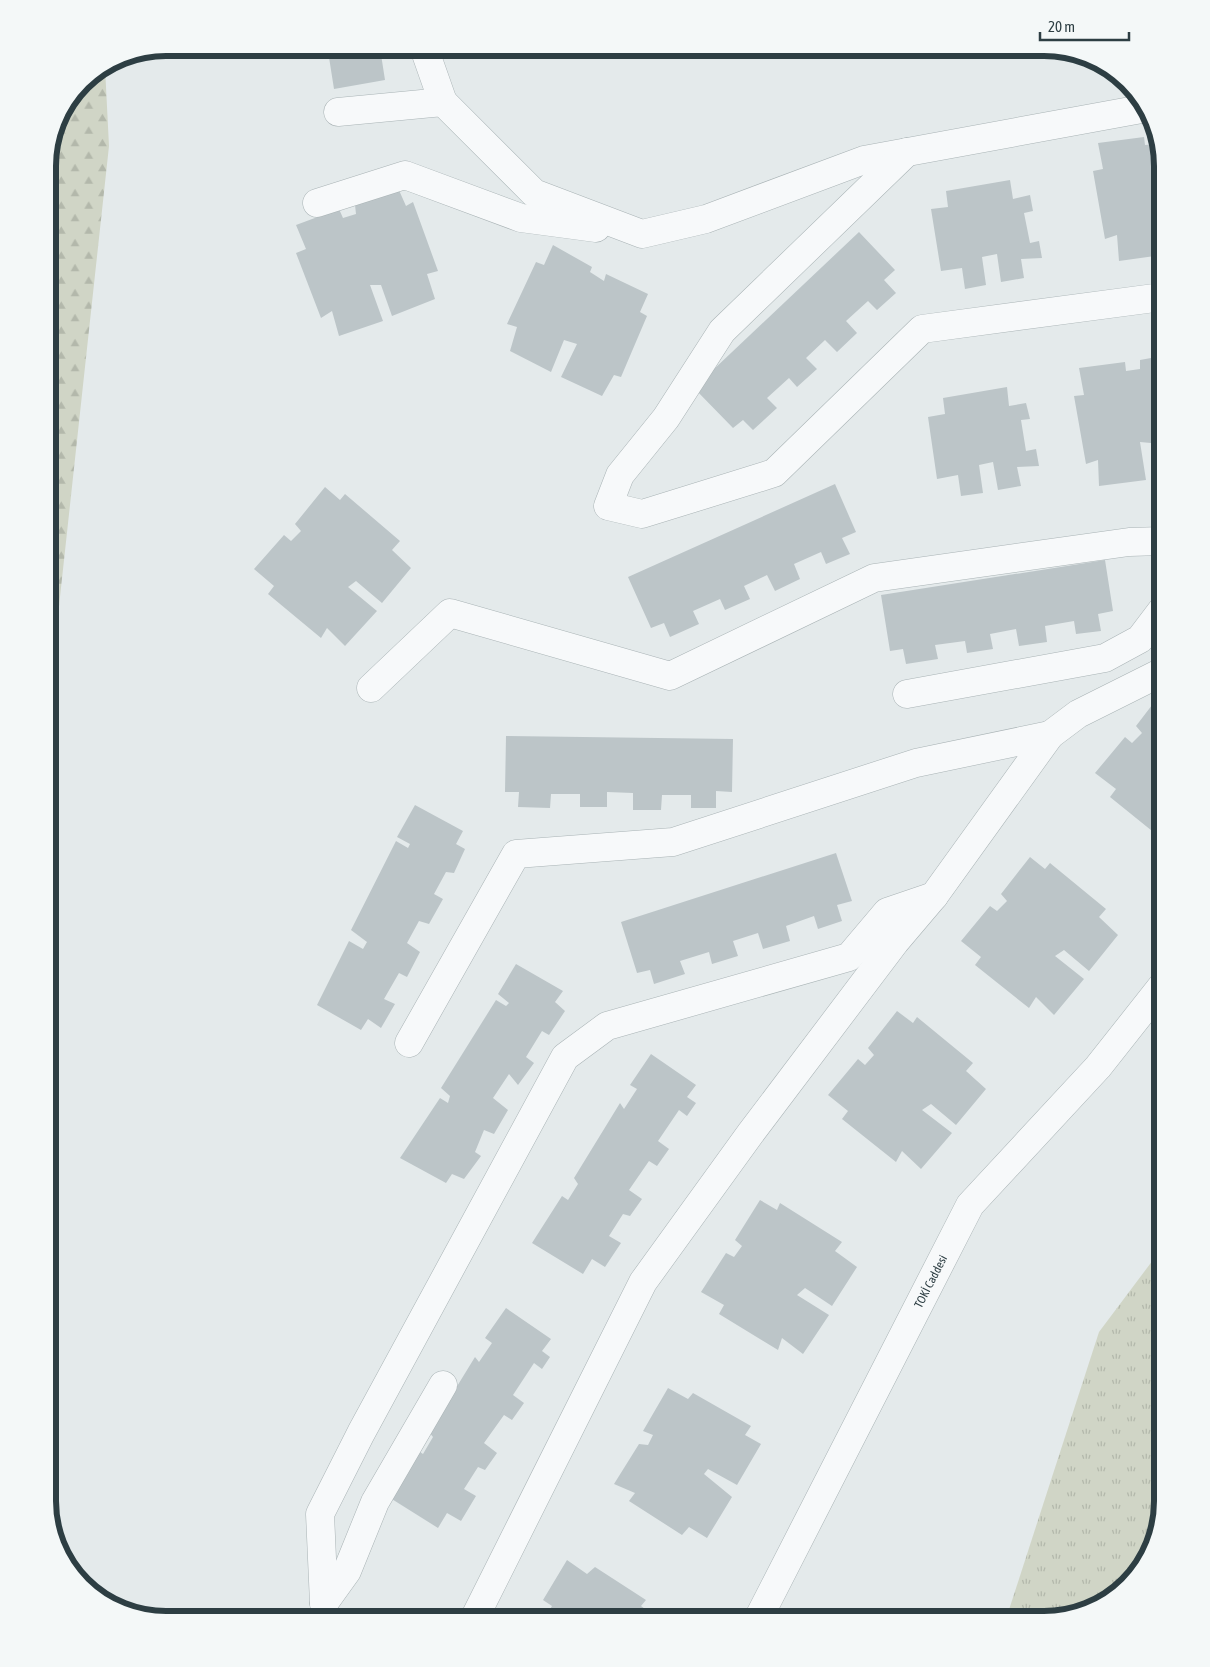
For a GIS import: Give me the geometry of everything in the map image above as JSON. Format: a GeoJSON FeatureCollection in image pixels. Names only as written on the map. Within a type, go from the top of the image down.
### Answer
{"type":"FeatureCollection","features":[{"type":"Feature","properties":{"kind":"street"},"geometry":{"type":"LineString","coordinates":[[427,56],[443,102],[534,193],[642,234]]}},
{"type":"Feature","properties":{"kind":"street"},"geometry":{"type":"LineString","coordinates":[[338,112],[443,102]]}},
{"type":"Feature","properties":{"kind":"street"},"geometry":{"type":"LineString","coordinates":[[317,203],[405,175],[520,218],[642,234],[706,219],[864,160],[1138,110]]}},
{"type":"Feature","properties":{"kind":"street"},"geometry":{"type":"LineString","coordinates":[[907,152],[722,331],[666,418],[620,475],[608,506],[642,514],[774,473],[922,329],[1154,298]]}},
{"type":"Feature","properties":{"kind":"street"},"geometry":{"type":"LineString","coordinates":[[371,688],[450,613],[670,676],[874,578],[1129,542],[1154,541]]}},
{"type":"Feature","properties":{"kind":"street"},"geometry":{"type":"LineString","coordinates":[[907,694],[1105,658],[1140,639],[1154,621]]}},
{"type":"Feature","properties":{"kind":"street"},"geometry":{"type":"LineString","coordinates":[[478,1611],[643,1282],[750,1134],[895,942],[934,896],[1050,735],[1078,714],[1154,676]]}},
{"type":"Feature","properties":{"kind":"street"},"geometry":{"type":"LineString","coordinates":[[409,1043],[516,854],[674,842],[916,763],[1050,735]]}},
{"type":"Feature","properties":{"kind":"street"},"geometry":{"type":"LineString","coordinates":[[443,1385],[375,1502],[346,1571],[324,1603],[320,1514],[361,1433],[565,1057],[607,1026],[849,956],[887,912],[934,896]]}},
{"type":"Feature","properties":{"kind":"street","name":"TOKİ Caddesi"},"geometry":{"type":"LineString","coordinates":[[762,1611],[970,1205],[1098,1066],[1154,996]]}},
{"type":"Feature","properties":{"kind":"green space"},"geometry":{"type":"Polygon","coordinates":[[[105,75],[109,146],[56,634],[56,159],[60,138],[71,111],[88,88],[105,75]]]}},
{"type":"Feature","properties":{"kind":"green space"},"geometry":{"type":"Polygon","coordinates":[[[1154,1259],[1154,1501],[1150,1529],[1139,1556],[1131,1568],[1122,1579],[1099,1596],[1072,1607],[1058,1610],[1009,1611],[1099,1332],[1154,1259]]]}},
{"type":"Feature","properties":{"kind":"building"},"geometry":{"type":"Polygon","coordinates":[[[329,56],[381,56],[385,80],[334,89],[329,56]]]}},
{"type":"Feature","properties":{"kind":"building"},"geometry":{"type":"Polygon","coordinates":[[[1144,137],[1145,145],[1151,144],[1154,166],[1154,256],[1119,261],[1117,235],[1105,239],[1093,171],[1103,169],[1098,143],[1144,137]]]}},
{"type":"Feature","properties":{"kind":"building"},"geometry":{"type":"Polygon","coordinates":[[[1010,180],[1013,199],[1030,195],[1033,211],[1024,213],[1030,243],[1039,241],[1042,258],[1021,259],[1024,278],[1001,282],[997,254],[982,257],[986,285],[965,289],[962,268],[941,271],[931,209],[948,207],[946,191],[1010,180]]]}},
{"type":"Feature","properties":{"kind":"building"},"geometry":{"type":"Polygon","coordinates":[[[398,188],[406,206],[413,202],[438,271],[427,274],[435,299],[392,316],[381,285],[370,285],[383,321],[339,336],[332,311],[321,318],[296,253],[306,249],[296,225],[339,209],[343,218],[356,214],[355,205],[398,188]]]}},
{"type":"Feature","properties":{"kind":"building"},"geometry":{"type":"Polygon","coordinates":[[[859,232],[895,270],[884,280],[896,293],[877,310],[868,301],[846,321],[857,333],[837,352],[825,340],[806,358],[817,369],[797,387],[789,378],[767,398],[777,408],[753,430],[743,420],[733,428],[694,388],[859,232]]]}},
{"type":"Feature","properties":{"kind":"building"},"geometry":{"type":"Polygon","coordinates":[[[553,245],[592,267],[590,272],[604,281],[606,274],[648,294],[640,312],[647,316],[621,377],[614,375],[602,396],[561,377],[577,344],[564,340],[551,372],[510,351],[517,327],[507,324],[536,262],[544,265],[553,245]]]}},
{"type":"Feature","properties":{"kind":"building"},"geometry":{"type":"Polygon","coordinates":[[[1154,357],[1154,468],[1151,443],[1140,442],[1146,480],[1099,486],[1098,460],[1086,464],[1074,396],[1084,395],[1079,368],[1125,362],[1126,371],[1140,369],[1140,360],[1154,357]]]}},
{"type":"Feature","properties":{"kind":"building"},"geometry":{"type":"Polygon","coordinates":[[[1007,387],[1009,406],[1026,403],[1030,419],[1021,420],[1026,451],[1036,449],[1039,466],[1017,467],[1021,486],[998,490],[993,462],[979,465],[983,493],[961,496],[958,475],[937,479],[928,417],[945,414],[943,398],[1007,387]]]}},
{"type":"Feature","properties":{"kind":"building"},"geometry":{"type":"Polygon","coordinates":[[[835,484],[856,532],[842,538],[850,554],[826,564],[821,552],[794,564],[800,579],[775,591],[767,575],[744,586],[750,599],[725,610],[720,599],[693,611],[699,624],[670,637],[664,623],[651,628],[628,577],[835,484]]]}},
{"type":"Feature","properties":{"kind":"building"},"geometry":{"type":"Polygon","coordinates":[[[325,487],[340,500],[345,494],[400,541],[392,550],[411,568],[382,603],[356,581],[348,587],[377,611],[345,646],[327,628],[321,638],[268,594],[274,586],[254,569],[284,535],[291,541],[301,531],[295,524],[325,487]]]}},
{"type":"Feature","properties":{"kind":"building"},"geometry":{"type":"Polygon","coordinates":[[[1105,560],[1113,611],[1098,614],[1101,631],[1076,634],[1074,621],[1045,626],[1047,642],[1019,646],[1016,629],[990,634],[993,649],[967,653],[965,641],[935,645],[938,659],[906,664],[903,649],[890,651],[881,595],[1105,560]]]}},
{"type":"Feature","properties":{"kind":"building"},"geometry":{"type":"Polygon","coordinates":[[[1154,702],[1154,833],[1110,797],[1116,789],[1095,773],[1125,737],[1132,743],[1142,733],[1136,726],[1154,702]]]}},
{"type":"Feature","properties":{"kind":"building"},"geometry":{"type":"Polygon","coordinates":[[[506,736],[733,739],[732,792],[716,791],[716,808],[691,808],[691,795],[662,795],[661,810],[633,810],[633,793],[607,792],[607,807],[580,807],[580,794],[551,794],[550,808],[518,807],[519,792],[505,792],[506,736]]]}},
{"type":"Feature","properties":{"kind":"building"},"geometry":{"type":"Polygon","coordinates":[[[415,805],[463,831],[456,844],[465,849],[454,873],[446,872],[434,894],[443,899],[429,924],[419,921],[407,943],[420,952],[407,977],[399,973],[384,999],[395,1004],[381,1028],[368,1019],[361,1030],[317,1005],[349,941],[363,949],[367,942],[351,930],[396,841],[408,848],[410,844],[397,837],[415,805]]]}},
{"type":"Feature","properties":{"kind":"building"},"geometry":{"type":"Polygon","coordinates":[[[836,853],[852,901],[837,905],[842,921],[818,929],[814,916],[786,926],[790,941],[763,949],[758,933],[733,941],[738,956],[712,964],[709,952],[680,961],[685,974],[654,984],[650,970],[637,973],[621,922],[836,853]]]}},
{"type":"Feature","properties":{"kind":"building"},"geometry":{"type":"Polygon","coordinates":[[[1030,857],[1045,869],[1050,863],[1106,909],[1099,917],[1118,935],[1089,971],[1064,950],[1055,956],[1084,979],[1054,1015],[1036,997],[1029,1008],[975,965],[981,957],[961,941],[990,906],[997,911],[1007,901],[1001,894],[1030,857]]]}},
{"type":"Feature","properties":{"kind":"building"},"geometry":{"type":"Polygon","coordinates":[[[516,964],[563,991],[555,1002],[565,1011],[549,1035],[542,1031],[526,1057],[534,1063],[518,1085],[509,1074],[493,1098],[508,1110],[494,1134],[484,1130],[475,1152],[481,1156],[464,1179],[452,1174],[446,1183],[400,1158],[440,1098],[448,1103],[450,1096],[441,1088],[496,1000],[506,1006],[509,1003],[498,994],[516,964]]]}},
{"type":"Feature","properties":{"kind":"building"},"geometry":{"type":"Polygon","coordinates":[[[897,1011],[913,1023],[917,1017],[973,1063],[966,1071],[986,1089],[956,1125],[931,1104],[922,1110],[952,1133],[921,1169],[902,1151],[896,1162],[842,1119],[848,1111],[828,1095],[858,1059],[865,1065],[874,1055],[868,1048],[897,1011]]]}},
{"type":"Feature","properties":{"kind":"building"},"geometry":{"type":"Polygon","coordinates":[[[651,1054],[696,1085],[687,1097],[696,1103],[687,1116],[679,1110],[658,1141],[669,1149],[657,1166],[649,1161],[629,1190],[642,1199],[630,1216],[623,1214],[609,1236],[621,1243],[605,1267],[592,1259],[583,1274],[532,1243],[562,1196],[568,1200],[578,1184],[574,1178],[620,1103],[624,1109],[637,1089],[630,1085],[651,1054]]]}},
{"type":"Feature","properties":{"kind":"building"},"geometry":{"type":"Polygon","coordinates":[[[760,1200],[777,1210],[780,1203],[842,1242],[835,1251],[857,1267],[832,1306],[805,1288],[797,1295],[829,1315],[803,1354],[782,1338],[778,1350],[719,1314],[724,1305],[701,1292],[726,1253],[734,1257],[742,1246],[735,1240],[760,1200]]]}},
{"type":"Feature","properties":{"kind":"building"},"geometry":{"type":"Polygon","coordinates":[[[506,1308],[551,1339],[542,1351],[550,1357],[542,1369],[534,1363],[513,1395],[524,1403],[512,1420],[504,1415],[484,1443],[497,1453],[485,1470],[478,1467],[464,1489],[476,1496],[461,1521],[447,1513],[438,1528],[387,1496],[417,1450],[423,1454],[433,1437],[429,1432],[475,1357],[479,1362],[492,1343],[485,1338],[506,1308]]]}},
{"type":"Feature","properties":{"kind":"building"},"geometry":{"type":"Polygon","coordinates":[[[668,1388],[688,1399],[693,1393],[751,1426],[745,1435],[761,1444],[737,1485],[708,1469],[704,1474],[732,1497],[707,1538],[689,1527],[682,1535],[629,1501],[635,1493],[614,1484],[639,1444],[648,1445],[653,1435],[643,1431],[668,1388]]]}},
{"type":"Feature","properties":{"kind":"building"},"geometry":{"type":"Polygon","coordinates":[[[567,1560],[587,1574],[595,1567],[646,1600],[641,1606],[648,1611],[549,1611],[552,1606],[543,1600],[567,1560]]]}}]}
